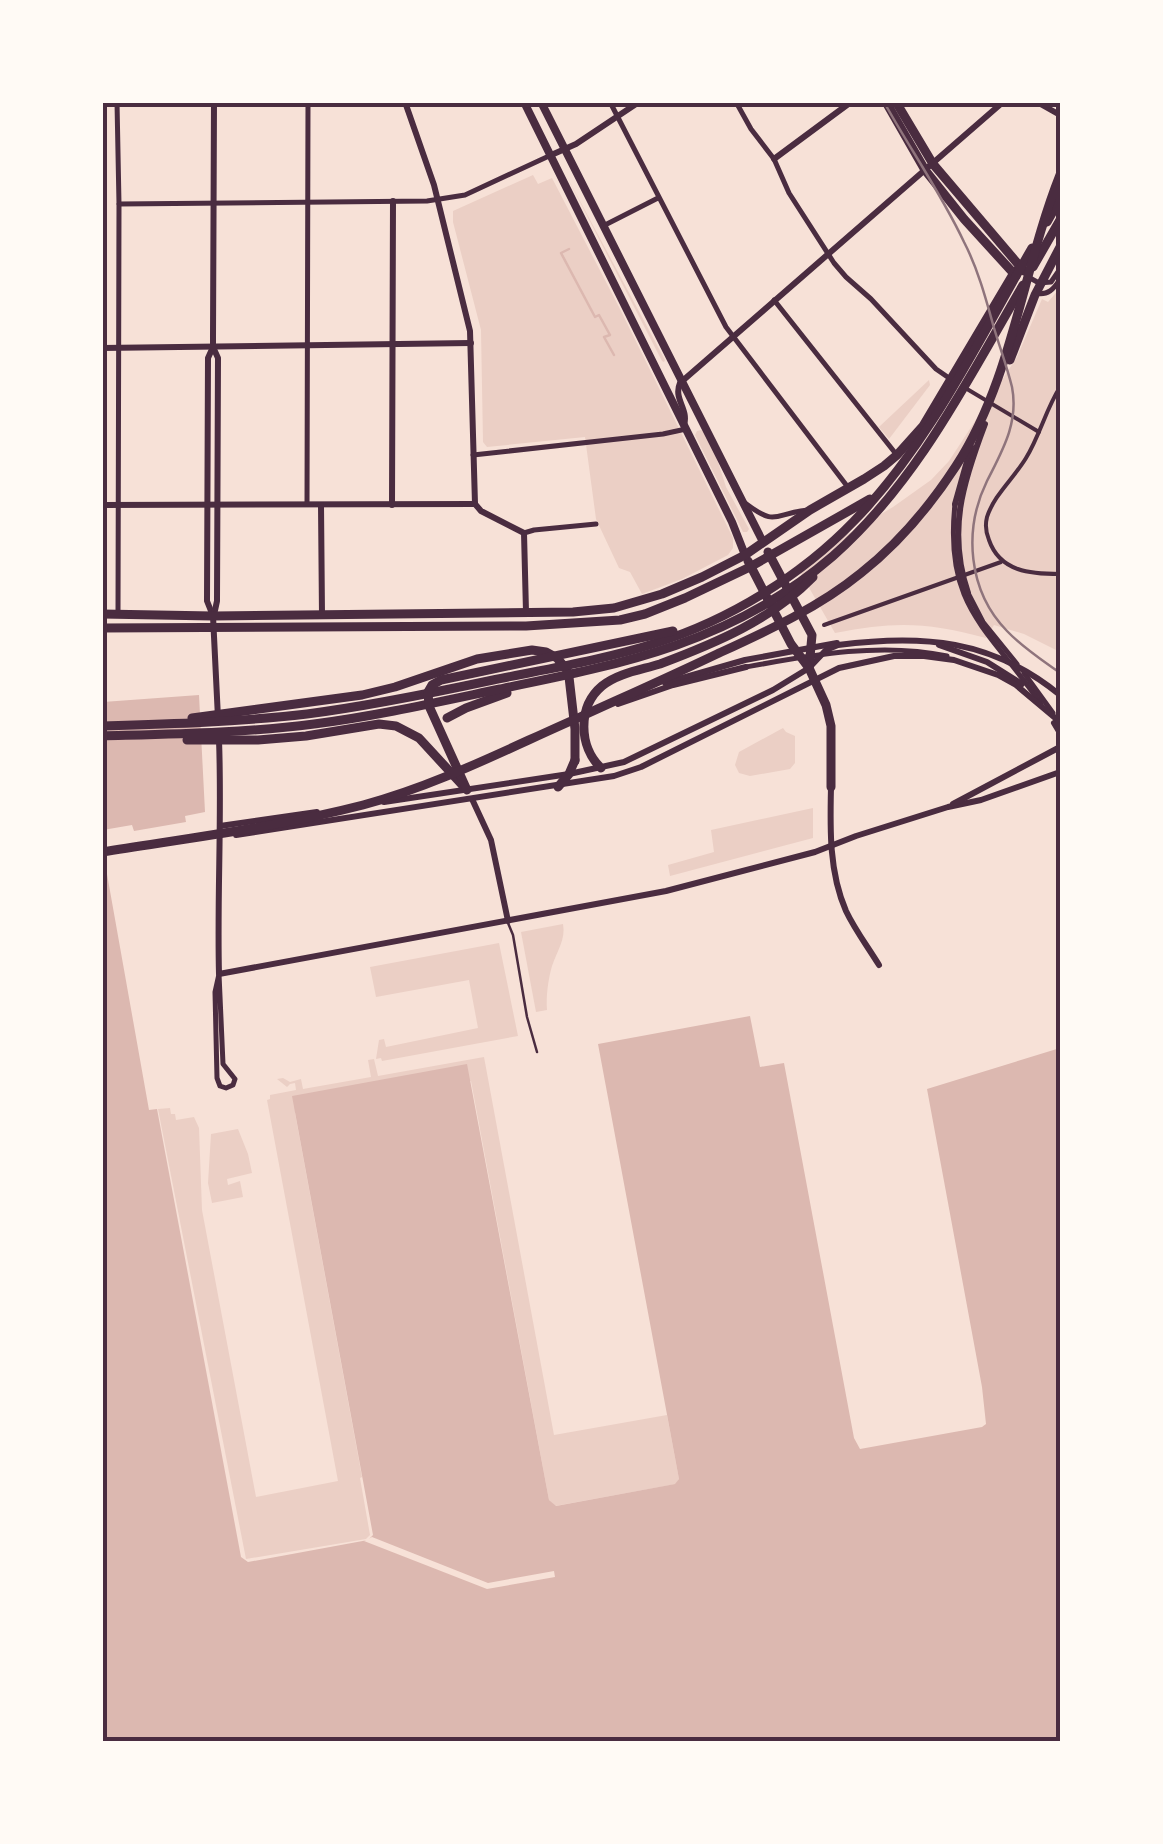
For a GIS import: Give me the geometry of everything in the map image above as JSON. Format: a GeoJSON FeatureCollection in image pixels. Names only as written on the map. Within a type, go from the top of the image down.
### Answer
{"type":"FeatureCollection","features":[{"type":"Feature","properties":{"kind":"highway"},"geometry":{"type":"LineString","coordinates":[[102,628],[526,626],[620,620],[685,598],[750,566],[886,489],[921,455],[967,389],[1028,282],[929,167],[886,102]]}},
{"type":"Feature","properties":{"kind":"highway"},"geometry":{"type":"LineString","coordinates":[[896,102],[929,167]]}},
{"type":"Feature","properties":{"kind":"highway"},"geometry":{"type":"LineString","coordinates":[[102,853],[364,804],[450,774],[795,616],[861,573],[919,517],[983,423],[1022,305],[1044,216],[1060,175]]}},
{"type":"Feature","properties":{"kind":"highway"},"geometry":{"type":"LineString","coordinates":[[122,731],[274,718],[416,696],[639,648],[692,630],[742,605],[825,548],[853,523],[897,471],[940,406],[1060,197]]}},
{"type":"Feature","properties":{"kind":"highway"},"geometry":{"type":"LineString","coordinates":[[575,761],[589,702],[600,688],[621,676],[707,646],[774,611],[887,501],[945,420],[1060,222]]}},
{"type":"Feature","properties":{"kind":"highway"},"geometry":{"type":"LineString","coordinates":[[102,853],[308,820],[394,799],[607,708],[797,620],[863,576],[894,548],[922,519],[960,468],[1060,246]]}},
{"type":"Feature","properties":{"kind":"highway"},"geometry":{"type":"LineString","coordinates":[[102,614],[572,612],[614,608],[686,585],[745,554],[897,455],[924,426],[1016,269]]}},
{"type":"Feature","properties":{"kind":"highway"},"geometry":{"type":"LineString","coordinates":[[764,542],[812,635],[808,668]]}},
{"type":"Feature","properties":{"kind":"highway"},"geometry":{"type":"LineString","coordinates":[[745,554],[826,705],[830,720],[831,787]]}},
{"type":"Feature","properties":{"kind":"highway"},"geometry":{"type":"LineString","coordinates":[[447,718],[486,700],[660,652],[714,631],[771,601],[832,556]]}},
{"type":"Feature","properties":{"kind":"highway"},"geometry":{"type":"LineString","coordinates":[[470,795],[428,706],[427,696],[436,683],[655,636],[742,605]]}},
{"type":"Feature","properties":{"kind":"highway"},"geometry":{"type":"LineString","coordinates":[[102,736],[362,695],[476,659],[532,650],[552,654],[562,662],[590,757]]}},
{"type":"Feature","properties":{"kind":"highway"},"geometry":{"type":"LineString","coordinates":[[122,731],[193,734],[313,724],[577,674]]}},
{"type":"Feature","properties":{"kind":"highway"},"geometry":{"type":"LineString","coordinates":[[102,726],[186,740],[258,740],[379,724],[404,728],[428,747],[470,795]]}},
{"type":"Feature","properties":{"kind":"highway"},"geometry":{"type":"LineString","coordinates":[[558,786],[575,761],[581,743],[580,729]]}},
{"type":"Feature","properties":{"kind":"highway"},"geometry":{"type":"LineString","coordinates":[[581,743],[602,768]]}},
{"type":"Feature","properties":{"kind":"main road"},"geometry":{"type":"LineString","coordinates":[[524,102],[745,554]]}},
{"type":"Feature","properties":{"kind":"main road"},"geometry":{"type":"LineString","coordinates":[[541,102],[764,542]]}},
{"type":"Feature","properties":{"kind":"main road"},"geometry":{"type":"LineString","coordinates":[[1016,269],[1060,197]]}},
{"type":"Feature","properties":{"kind":"main road"},"geometry":{"type":"LineString","coordinates":[[1028,282],[1060,222]]}},
{"type":"Feature","properties":{"kind":"main road"},"geometry":{"type":"LineString","coordinates":[[684,384],[694,416],[685,427]]}},
{"type":"Feature","properties":{"kind":"street"},"geometry":{"type":"LineString","coordinates":[[117,102],[118,615]]}},
{"type":"Feature","properties":{"kind":"street"},"geometry":{"type":"LineString","coordinates":[[214,102],[207,601],[214,628],[222,804],[215,992],[217,1078],[220,1086],[226,1088],[233,1086],[235,1079],[223,1064],[218,974]]}},
{"type":"Feature","properties":{"kind":"street"},"geometry":{"type":"LineString","coordinates":[[308,102],[308,505]]}},
{"type":"Feature","properties":{"kind":"street"},"geometry":{"type":"LineString","coordinates":[[404,102],[438,200],[472,342],[476,504],[481,511],[524,534],[596,524]]}},
{"type":"Feature","properties":{"kind":"street"},"geometry":{"type":"LineString","coordinates":[[610,102],[733,337],[849,488]]}},
{"type":"Feature","properties":{"kind":"street"},"geometry":{"type":"LineString","coordinates":[[119,204],[392,202],[465,195],[564,149],[640,102]]}},
{"type":"Feature","properties":{"kind":"street"},"geometry":{"type":"LineString","coordinates":[[736,102],[774,159],[789,194],[846,278],[871,299],[936,369],[1039,432]]}},
{"type":"Feature","properties":{"kind":"street"},"geometry":{"type":"LineString","coordinates":[[774,159],[851,102]]}},
{"type":"Feature","properties":{"kind":"street"},"geometry":{"type":"LineString","coordinates":[[684,384],[774,300],[1003,102]]}},
{"type":"Feature","properties":{"kind":"street"},"geometry":{"type":"LineString","coordinates":[[1038,102],[1060,115]]}},
{"type":"Feature","properties":{"kind":"street"},"geometry":{"type":"LineString","coordinates":[[602,226],[659,198]]}},
{"type":"Feature","properties":{"kind":"street"},"geometry":{"type":"LineString","coordinates":[[392,202],[392,505]]}},
{"type":"Feature","properties":{"kind":"street"},"geometry":{"type":"LineString","coordinates":[[1060,269],[1051,282],[1028,282],[1032,292],[1046,294],[1060,279]]}},
{"type":"Feature","properties":{"kind":"street"},"geometry":{"type":"LineString","coordinates":[[774,300],[897,455]]}},
{"type":"Feature","properties":{"kind":"street"},"geometry":{"type":"LineString","coordinates":[[102,348],[472,342]]}},
{"type":"Feature","properties":{"kind":"street"},"geometry":{"type":"LineString","coordinates":[[213,347],[218,358],[217,601],[213,616]]}},
{"type":"Feature","properties":{"kind":"street"},"geometry":{"type":"LineString","coordinates":[[1060,387],[1028,454],[995,500],[986,528],[993,552],[1001,562],[1032,573],[1060,574]]}},
{"type":"Feature","properties":{"kind":"street"},"geometry":{"type":"LineString","coordinates":[[983,423],[955,504],[955,565],[970,610],[1058,723]]}},
{"type":"Feature","properties":{"kind":"street"},"geometry":{"type":"LineString","coordinates":[[983,423],[958,519],[960,564],[968,593],[984,622],[1050,708],[1060,734]]}},
{"type":"Feature","properties":{"kind":"street"},"geometry":{"type":"LineString","coordinates":[[473,455],[663,434],[685,427]]}},
{"type":"Feature","properties":{"kind":"street"},"geometry":{"type":"LineString","coordinates":[[742,501],[774,519],[810,510]]}},
{"type":"Feature","properties":{"kind":"street"},"geometry":{"type":"LineString","coordinates":[[102,505],[476,504]]}},
{"type":"Feature","properties":{"kind":"street"},"geometry":{"type":"LineString","coordinates":[[321,505],[322,615]]}},
{"type":"Feature","properties":{"kind":"street"},"geometry":{"type":"LineString","coordinates":[[524,534],[526,612]]}},
{"type":"Feature","properties":{"kind":"street"},"geometry":{"type":"LineString","coordinates":[[824,625],[1001,562]]}},
{"type":"Feature","properties":{"kind":"street"},"geometry":{"type":"LineString","coordinates":[[638,691],[800,648],[858,640],[895,640],[928,642],[987,662],[1050,708]]}},
{"type":"Feature","properties":{"kind":"street"},"geometry":{"type":"LineString","coordinates":[[219,838],[602,768],[634,758],[773,690],[808,668],[826,650],[838,646],[880,640],[937,640],[993,656],[1060,692]]}},
{"type":"Feature","properties":{"kind":"street"},"geometry":{"type":"LineString","coordinates":[[607,708],[673,685],[746,667],[824,654],[909,651],[944,656],[988,670],[1005,679],[1058,723]]}},
{"type":"Feature","properties":{"kind":"street"},"geometry":{"type":"LineString","coordinates":[[220,826],[605,779],[641,767],[839,668],[904,655],[954,660],[998,675],[1016,685],[1058,723]]}},
{"type":"Feature","properties":{"kind":"street"},"geometry":{"type":"LineString","coordinates":[[948,807],[1060,747]]}},
{"type":"Feature","properties":{"kind":"street"},"geometry":{"type":"LineString","coordinates":[[218,974],[666,891],[815,852],[1060,772]]}},
{"type":"Feature","properties":{"kind":"street"},"geometry":{"type":"LineString","coordinates":[[831,787],[833,868],[841,898],[878,965]]}},
{"type":"Feature","properties":{"kind":"street"},"geometry":{"type":"LineString","coordinates":[[470,795],[491,840],[508,922]]}},
{"type":"Feature","properties":{"kind":"lane"},"geometry":{"type":"LineString","coordinates":[[508,922],[537,1052]]}},
{"type":"Feature","properties":{"kind":"shaded area"},"geometry":{"type":"Polygon","coordinates":[[[565,173],[665,360],[664,362],[662,361],[565,173]]]}},
{"type":"Feature","properties":{"kind":"shaded area"},"geometry":{"type":"Polygon","coordinates":[[[533,175],[538,184],[552,178],[733,538],[728,555],[642,594],[630,572],[619,568],[596,519],[585,437],[487,447],[483,442],[481,330],[453,211],[533,175]]]}},
{"type":"Feature","properties":{"kind":"shaded area"},"geometry":{"type":"Polygon","coordinates":[[[1060,288],[1060,652],[1024,634],[994,625],[986,638],[911,625],[835,633],[796,565],[931,480],[949,461],[1017,357],[1042,299],[1048,302],[1060,288]]]}},
{"type":"Feature","properties":{"kind":"shaded area"},"geometry":{"type":"Polygon","coordinates":[[[929,380],[930,385],[889,439],[879,427],[929,380]]]}},
{"type":"Feature","properties":{"kind":"shaded area"},"geometry":{"type":"Polygon","coordinates":[[[701,430],[749,529],[747,532],[743,532],[695,435],[701,430]]]}},
{"type":"Feature","properties":{"kind":"shaded area"},"geometry":{"type":"Polygon","coordinates":[[[199,695],[205,812],[185,816],[186,822],[134,831],[132,825],[103,830],[103,702],[199,695]]]}},
{"type":"Feature","properties":{"kind":"shaded area"},"geometry":{"type":"Polygon","coordinates":[[[783,728],[795,736],[795,763],[790,769],[750,776],[739,773],[735,765],[739,752],[783,728]]]}},
{"type":"Feature","properties":{"kind":"shaded area"},"geometry":{"type":"Polygon","coordinates":[[[813,808],[813,838],[670,876],[668,865],[714,852],[711,830],[813,808]]]}},
{"type":"Feature","properties":{"kind":"shaded area"},"geometry":{"type":"Polygon","coordinates":[[[102,846],[149,1110],[157,1109],[241,1557],[248,1562],[368,1540],[373,1535],[292,1096],[467,1064],[549,1500],[556,1506],[675,1484],[679,1479],[598,1044],[750,1016],[760,1067],[784,1063],[854,1438],[860,1449],[986,1424],[927,1089],[1060,1048],[1060,1741],[103,1741],[102,846]]]}},
{"type":"Feature","properties":{"kind":"shaded area"},"geometry":{"type":"Polygon","coordinates":[[[563,924],[562,940],[549,977],[547,1010],[536,1012],[521,932],[563,924]]]}},
{"type":"Feature","properties":{"kind":"shaded area"},"geometry":{"type":"Polygon","coordinates":[[[499,943],[518,1036],[376,1059],[379,1040],[384,1039],[386,1047],[478,1028],[469,980],[376,997],[370,967],[499,943]]]}},
{"type":"Feature","properties":{"kind":"shaded area"},"geometry":{"type":"Polygon","coordinates":[[[484,1057],[554,1435],[667,1415],[679,1479],[676,1484],[555,1506],[549,1500],[471,1081],[305,1110],[295,1113],[370,1535],[366,1539],[246,1559],[158,1109],[170,1108],[176,1120],[194,1117],[199,1128],[202,1210],[256,1497],[338,1481],[267,1100],[270,1095],[296,1090],[295,1083],[287,1087],[277,1079],[301,1079],[303,1089],[371,1077],[368,1060],[374,1059],[378,1076],[484,1057]]]}},
{"type":"Feature","properties":{"kind":"shaded area"},"geometry":{"type":"Polygon","coordinates":[[[238,1129],[252,1173],[227,1179],[228,1185],[240,1181],[243,1197],[212,1203],[208,1183],[211,1134],[238,1129]]]}},
{"type":"Feature","properties":{"kind":"pier"},"geometry":{"type":"Polygon","coordinates":[[[372,1537],[488,1583],[554,1571],[555,1577],[487,1589],[364,1541],[372,1537]]]}},
{"type":"Feature","properties":{"kind":"waterway"},"geometry":{"type":"LineString","coordinates":[[569,249],[561,253],[595,317],[599,315],[610,335],[604,337],[614,355]]}},
{"type":"Feature","properties":{"kind":"tram line"},"geometry":{"type":"LineString","coordinates":[[884,102],[969,252],[1012,387],[1011,425],[979,500],[975,519],[972,539],[977,579],[984,598],[1007,631],[1060,673]]}}]}
